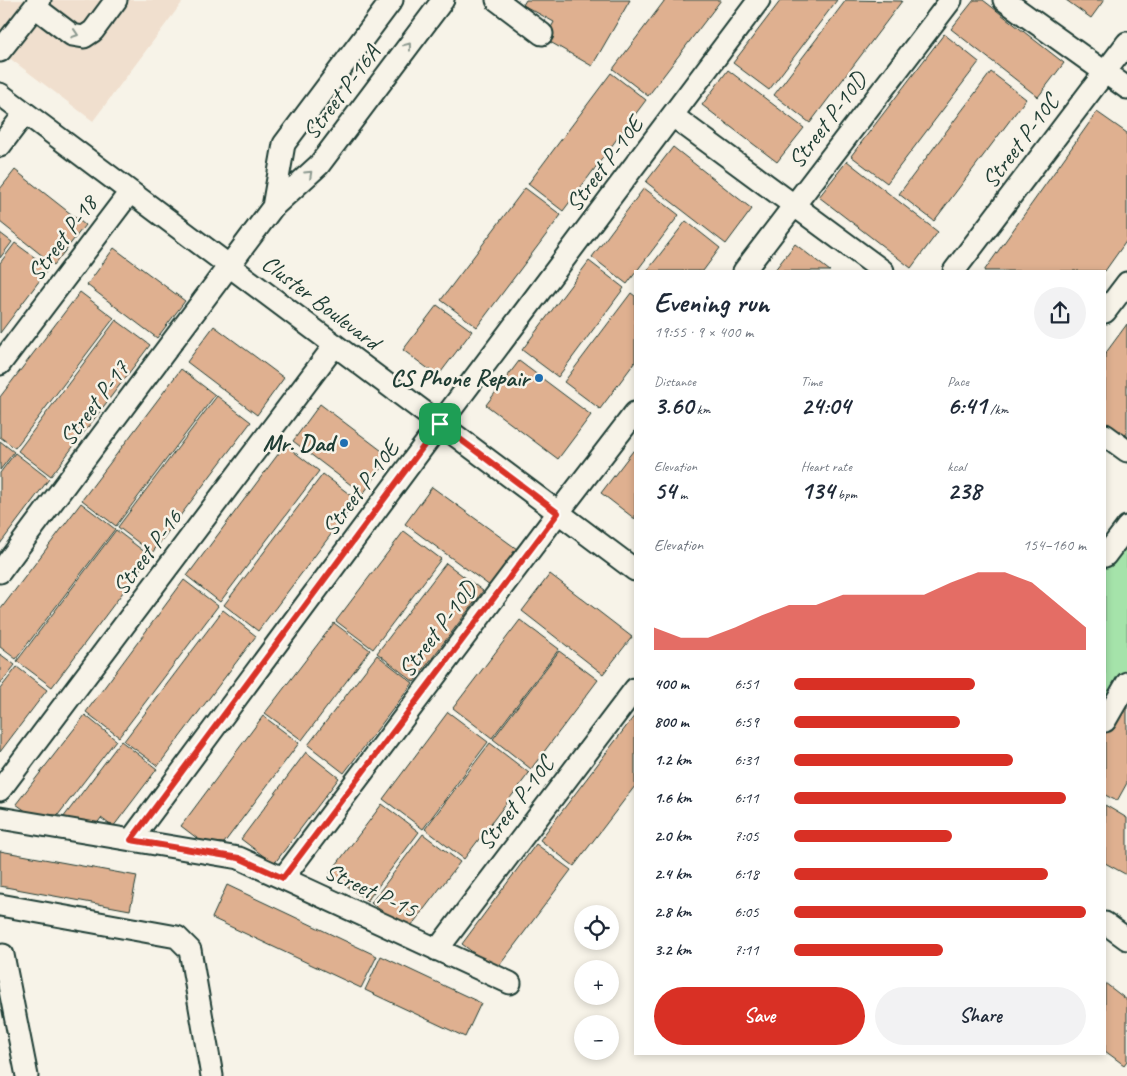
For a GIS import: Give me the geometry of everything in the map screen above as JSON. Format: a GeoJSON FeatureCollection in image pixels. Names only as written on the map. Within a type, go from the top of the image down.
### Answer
{"type":"FeatureCollection","features":[{"type":"Feature","properties":{"kind":"street"},"geometry":{"type":"LineString","coordinates":[[0,51],[38,4],[72,35],[84,37],[93,31],[116,0]]}},
{"type":"Feature","properties":{"kind":"street","name":"Street P-16A"},"geometry":{"type":"LineString","coordinates":[[273,207],[284,144],[392,0]]}},
{"type":"Feature","properties":{"kind":"street","name":"Street P-16A"},"geometry":{"type":"LineString","coordinates":[[229,266],[273,207],[319,165],[443,0]]}},
{"type":"Feature","properties":{"kind":"street"},"geometry":{"type":"LineString","coordinates":[[497,0],[542,34]]}},
{"type":"Feature","properties":{"kind":"street","name":"Street P-10E"},"geometry":{"type":"LineString","coordinates":[[131,840],[440,424],[760,0]]}},
{"type":"Feature","properties":{"kind":"street","name":"Street P-10D"},"geometry":{"type":"LineString","coordinates":[[745,270],[951,0]]}},
{"type":"Feature","properties":{"kind":"street"},"geometry":{"type":"LineString","coordinates":[[1004,0],[1127,88]]}},
{"type":"Feature","properties":{"kind":"street","name":"Street P-10C"},"geometry":{"type":"LineString","coordinates":[[955,270],[1127,43]]}},
{"type":"Feature","properties":{"kind":"street","name":"Cluster Boulevard"},"geometry":{"type":"LineString","coordinates":[[0,94],[634,569]]}},
{"type":"Feature","properties":{"kind":"street"},"geometry":{"type":"LineString","coordinates":[[0,146],[25,113]]}},
{"type":"Feature","properties":{"kind":"street"},"geometry":{"type":"LineString","coordinates":[[673,116],[881,270]]}},
{"type":"Feature","properties":{"kind":"street","name":"Street P-18"},"geometry":{"type":"LineString","coordinates":[[0,364],[130,192]]}},
{"type":"Feature","properties":{"kind":"street","name":"Street P-17"},"geometry":{"type":"LineString","coordinates":[[0,572],[229,266]]}},
{"type":"Feature","properties":{"kind":"street"},"geometry":{"type":"LineString","coordinates":[[1106,311],[1127,283]]}},
{"type":"Feature","properties":{"kind":"street","name":"Street P-16"},"geometry":{"type":"LineString","coordinates":[[0,790],[335,346]]}},
{"type":"Feature","properties":{"kind":"street","name":"Street P-10D"},"geometry":{"type":"LineString","coordinates":[[283,878],[634,414]]}},
{"type":"Feature","properties":{"kind":"street"},"geometry":{"type":"LineString","coordinates":[[1106,436],[1127,451]]}},
{"type":"Feature","properties":{"kind":"street"},"geometry":{"type":"LineString","coordinates":[[1106,555],[1127,527]]}},
{"type":"Feature","properties":{"kind":"street"},"geometry":{"type":"LineString","coordinates":[[1106,719],[1127,683]]}},
{"type":"Feature","properties":{"kind":"street","name":"Street P-10C"},"geometry":{"type":"LineString","coordinates":[[437,950],[634,690]]}},
{"type":"Feature","properties":{"kind":"street","name":"Street P-15"},"geometry":{"type":"LineString","coordinates":[[0,818],[239,858],[510,983]]}},
{"type":"Feature","properties":{"kind":"street"},"geometry":{"type":"LineString","coordinates":[[0,905],[177,937],[190,950],[212,1076]]}},
{"type":"Feature","properties":{"kind":"street"},"geometry":{"type":"LineString","coordinates":[[1106,924],[1127,940]]}},
{"type":"Feature","properties":{"kind":"street"},"geometry":{"type":"LineString","coordinates":[[3,955],[27,1076]]}},
{"type":"Feature","properties":{"kind":"shaded area"},"geometry":{"type":"Polygon","coordinates":[[[0,0],[184,0],[93,121],[0,51],[0,0]]]}},
{"type":"Feature","properties":{"kind":"green space"},"geometry":{"type":"Polygon","coordinates":[[[1127,527],[1127,683],[1106,719],[1106,555],[1127,527]]]}},
{"type":"Feature","properties":{"kind":"building"},"geometry":{"type":"Polygon","coordinates":[[[526,0],[630,0],[592,66],[545,39],[554,22],[523,5],[526,0]]]}},
{"type":"Feature","properties":{"kind":"building"},"geometry":{"type":"Polygon","coordinates":[[[665,0],[721,0],[648,96],[613,69],[665,0]]]}},
{"type":"Feature","properties":{"kind":"building"},"geometry":{"type":"Polygon","coordinates":[[[781,0],[837,0],[769,90],[733,63],[781,0]]]}},
{"type":"Feature","properties":{"kind":"building"},"geometry":{"type":"Polygon","coordinates":[[[846,0],[902,1],[810,123],[774,95],[846,0]]]}},
{"type":"Feature","properties":{"kind":"building"},"geometry":{"type":"Polygon","coordinates":[[[974,0],[983,0],[1064,63],[1038,97],[951,29],[974,0]]]}},
{"type":"Feature","properties":{"kind":"building"},"geometry":{"type":"Polygon","coordinates":[[[1066,0],[1104,0],[1091,18],[1066,0]]]}},
{"type":"Feature","properties":{"kind":"building"},"geometry":{"type":"Polygon","coordinates":[[[944,34],[979,62],[887,183],[851,156],[944,34]]]}},
{"type":"Feature","properties":{"kind":"building"},"geometry":{"type":"Polygon","coordinates":[[[728,70],[804,128],[777,162],[702,105],[728,70]]]}},
{"type":"Feature","properties":{"kind":"building"},"geometry":{"type":"Polygon","coordinates":[[[991,72],[1026,99],[934,221],[899,194],[991,72]]]}},
{"type":"Feature","properties":{"kind":"building"},"geometry":{"type":"Polygon","coordinates":[[[611,73],[646,100],[563,211],[528,184],[611,73]]]}},
{"type":"Feature","properties":{"kind":"building"},"geometry":{"type":"Polygon","coordinates":[[[1097,112],[1127,133],[1127,240],[1106,270],[985,270],[1097,112]]]}},
{"type":"Feature","properties":{"kind":"building"},"geometry":{"type":"Polygon","coordinates":[[[673,147],[752,209],[726,244],[646,182],[673,147]]]}},
{"type":"Feature","properties":{"kind":"building"},"geometry":{"type":"Polygon","coordinates":[[[847,161],[938,232],[911,268],[819,197],[847,161]]]}},
{"type":"Feature","properties":{"kind":"building"},"geometry":{"type":"Polygon","coordinates":[[[15,170],[85,225],[54,265],[0,222],[0,189],[15,170]]]}},
{"type":"Feature","properties":{"kind":"building"},"geometry":{"type":"Polygon","coordinates":[[[525,188],[561,215],[477,327],[441,300],[525,188]]]}},
{"type":"Feature","properties":{"kind":"building"},"geometry":{"type":"Polygon","coordinates":[[[644,188],[679,215],[638,270],[634,270],[634,275],[627,284],[592,257],[644,188]]]}},
{"type":"Feature","properties":{"kind":"building"},"geometry":{"type":"Polygon","coordinates":[[[686,221],[720,248],[704,270],[648,270],[686,221]]]}},
{"type":"Feature","properties":{"kind":"building"},"geometry":{"type":"Polygon","coordinates":[[[0,233],[12,242],[0,258],[0,233]]]}},
{"type":"Feature","properties":{"kind":"building"},"geometry":{"type":"Polygon","coordinates":[[[15,243],[49,268],[0,333],[0,263],[15,243]]]}},
{"type":"Feature","properties":{"kind":"building"},"geometry":{"type":"Polygon","coordinates":[[[795,244],[829,270],[775,270],[795,244]]]}},
{"type":"Feature","properties":{"kind":"building"},"geometry":{"type":"Polygon","coordinates":[[[114,248],[185,301],[157,338],[87,285],[114,248]]]}},
{"type":"Feature","properties":{"kind":"building"},"geometry":{"type":"Polygon","coordinates":[[[589,261],[624,288],[558,377],[522,350],[589,261]]]}},
{"type":"Feature","properties":{"kind":"building"},"geometry":{"type":"Polygon","coordinates":[[[80,292],[114,318],[15,448],[0,437],[0,397],[80,292]]]}},
{"type":"Feature","properties":{"kind":"building"},"geometry":{"type":"Polygon","coordinates":[[[631,293],[634,295],[634,363],[600,409],[564,382],[631,293]]]}},
{"type":"Feature","properties":{"kind":"building"},"geometry":{"type":"Polygon","coordinates":[[[437,305],[472,331],[438,376],[403,350],[437,305]]]}},
{"type":"Feature","properties":{"kind":"building"},"geometry":{"type":"Polygon","coordinates":[[[116,320],[150,345],[51,476],[18,451],[116,320]]]}},
{"type":"Feature","properties":{"kind":"building"},"geometry":{"type":"Polygon","coordinates":[[[1127,324],[1127,449],[1106,433],[1106,353],[1127,324]]]}},
{"type":"Feature","properties":{"kind":"building"},"geometry":{"type":"Polygon","coordinates":[[[214,326],[284,378],[257,415],[187,362],[214,326]]]}},
{"type":"Feature","properties":{"kind":"building"},"geometry":{"type":"Polygon","coordinates":[[[519,361],[591,415],[558,459],[486,405],[519,361]]]}},
{"type":"Feature","properties":{"kind":"building"},"geometry":{"type":"Polygon","coordinates":[[[181,369],[215,395],[116,526],[82,500],[181,369]]]}},
{"type":"Feature","properties":{"kind":"building"},"geometry":{"type":"Polygon","coordinates":[[[217,396],[251,422],[152,553],[118,527],[217,396]]]}},
{"type":"Feature","properties":{"kind":"building"},"geometry":{"type":"Polygon","coordinates":[[[320,404],[390,457],[363,494],[293,441],[320,404]]]}},
{"type":"Feature","properties":{"kind":"building"},"geometry":{"type":"Polygon","coordinates":[[[0,441],[14,452],[0,470],[0,441]]]}},
{"type":"Feature","properties":{"kind":"building"},"geometry":{"type":"Polygon","coordinates":[[[285,445],[319,471],[220,602],[187,576],[285,445]]]}},
{"type":"Feature","properties":{"kind":"building"},"geometry":{"type":"Polygon","coordinates":[[[633,451],[634,452],[634,518],[601,493],[633,451]]]}},
{"type":"Feature","properties":{"kind":"building"},"geometry":{"type":"Polygon","coordinates":[[[15,453],[49,479],[0,544],[0,473],[15,453]]]}},
{"type":"Feature","properties":{"kind":"building"},"geometry":{"type":"Polygon","coordinates":[[[323,474],[357,500],[258,631],[224,605],[323,474]]]}},
{"type":"Feature","properties":{"kind":"building"},"geometry":{"type":"Polygon","coordinates":[[[432,487],[517,549],[490,586],[405,524],[432,487]]]}},
{"type":"Feature","properties":{"kind":"building"},"geometry":{"type":"Polygon","coordinates":[[[81,503],[115,529],[16,659],[0,647],[0,610],[81,503]]]}},
{"type":"Feature","properties":{"kind":"building"},"geometry":{"type":"Polygon","coordinates":[[[116,530],[150,556],[52,687],[17,661],[116,530]]]}},
{"type":"Feature","properties":{"kind":"building"},"geometry":{"type":"Polygon","coordinates":[[[404,531],[441,559],[373,649],[336,621],[404,531]]]}},
{"type":"Feature","properties":{"kind":"building"},"geometry":{"type":"Polygon","coordinates":[[[446,563],[483,591],[414,682],[377,653],[446,563]]]}},
{"type":"Feature","properties":{"kind":"building"},"geometry":{"type":"Polygon","coordinates":[[[550,574],[632,637],[603,674],[522,611],[550,574]]]}},
{"type":"Feature","properties":{"kind":"building"},"geometry":{"type":"Polygon","coordinates":[[[184,580],[218,606],[119,737],[86,712],[184,580]]]}},
{"type":"Feature","properties":{"kind":"building"},"geometry":{"type":"Polygon","coordinates":[[[223,610],[256,636],[158,766],[124,741],[223,610]]]}},
{"type":"Feature","properties":{"kind":"building"},"geometry":{"type":"Polygon","coordinates":[[[520,620],[559,649],[492,738],[453,708],[520,620]]]}},
{"type":"Feature","properties":{"kind":"building"},"geometry":{"type":"Polygon","coordinates":[[[334,623],[370,650],[302,740],[265,713],[334,623]]]}},
{"type":"Feature","properties":{"kind":"building"},"geometry":{"type":"Polygon","coordinates":[[[559,651],[598,680],[531,769],[493,739],[559,651]]]}},
{"type":"Feature","properties":{"kind":"building"},"geometry":{"type":"Polygon","coordinates":[[[0,654],[15,665],[0,684],[0,654]]]}},
{"type":"Feature","properties":{"kind":"building"},"geometry":{"type":"Polygon","coordinates":[[[377,655],[413,683],[344,773],[308,745],[377,655]]]}},
{"type":"Feature","properties":{"kind":"building"},"geometry":{"type":"Polygon","coordinates":[[[17,667],[47,690],[0,752],[0,689],[17,667]]]}},
{"type":"Feature","properties":{"kind":"building"},"geometry":{"type":"Polygon","coordinates":[[[1125,701],[1127,702],[1127,783],[1117,801],[1106,796],[1106,732],[1125,701]]]}},
{"type":"Feature","properties":{"kind":"building"},"geometry":{"type":"Polygon","coordinates":[[[448,712],[488,742],[423,829],[383,799],[448,712]]]}},
{"type":"Feature","properties":{"kind":"building"},"geometry":{"type":"Polygon","coordinates":[[[85,715],[116,740],[58,815],[30,814],[16,804],[85,715]]]}},
{"type":"Feature","properties":{"kind":"building"},"geometry":{"type":"Polygon","coordinates":[[[263,716],[299,743],[224,843],[202,842],[181,826],[263,716]]]}},
{"type":"Feature","properties":{"kind":"building"},"geometry":{"type":"Polygon","coordinates":[[[634,716],[634,787],[574,866],[540,840],[634,716]]]}},
{"type":"Feature","properties":{"kind":"building"},"geometry":{"type":"Polygon","coordinates":[[[121,741],[157,769],[113,827],[101,818],[94,828],[84,821],[82,823],[63,818],[121,741]]]}},
{"type":"Feature","properties":{"kind":"building"},"geometry":{"type":"Polygon","coordinates":[[[490,743],[529,773],[464,859],[425,829],[490,743]]]}},
{"type":"Feature","properties":{"kind":"building"},"geometry":{"type":"Polygon","coordinates":[[[306,752],[339,778],[274,864],[241,839],[306,752]]]}},
{"type":"Feature","properties":{"kind":"building"},"geometry":{"type":"Polygon","coordinates":[[[382,804],[419,832],[367,901],[330,873],[382,804]]]}},
{"type":"Feature","properties":{"kind":"building"},"geometry":{"type":"Polygon","coordinates":[[[1106,806],[1127,818],[1127,875],[1106,864],[1106,806]]]}},
{"type":"Feature","properties":{"kind":"building"},"geometry":{"type":"Polygon","coordinates":[[[423,834],[460,862],[408,930],[371,903],[423,834]]]}},
{"type":"Feature","properties":{"kind":"building"},"geometry":{"type":"Polygon","coordinates":[[[536,844],[571,870],[496,970],[462,944],[536,844]]]}},
{"type":"Feature","properties":{"kind":"building"},"geometry":{"type":"Polygon","coordinates":[[[0,851],[137,876],[130,910],[0,886],[0,851]]]}},
{"type":"Feature","properties":{"kind":"building"},"geometry":{"type":"Polygon","coordinates":[[[227,885],[377,956],[361,988],[212,918],[227,885]]]}},
{"type":"Feature","properties":{"kind":"building"},"geometry":{"type":"Polygon","coordinates":[[[381,956],[481,1003],[465,1037],[365,990],[381,956]]]}},
{"type":"Feature","properties":{"kind":"building"},"geometry":{"type":"Polygon","coordinates":[[[1106,984],[1127,1000],[1127,1061],[1124,1065],[1106,1052],[1106,984]]]}},
{"type":"Feature","properties":{"kind":"place","name":"CS Phone Repair"},"geometry":{"type":"Point","coordinates":[539,378]}},
{"type":"Feature","properties":{"kind":"place","name":"Mr. Dad"},"geometry":{"type":"Point","coordinates":[344,443]}},
{"type":"Feature","properties":{"kind":"route"},"geometry":{"type":"LineString","coordinates":[[440,424],[558,513],[283,878],[239,858],[131,840],[440,424]]}}]}
